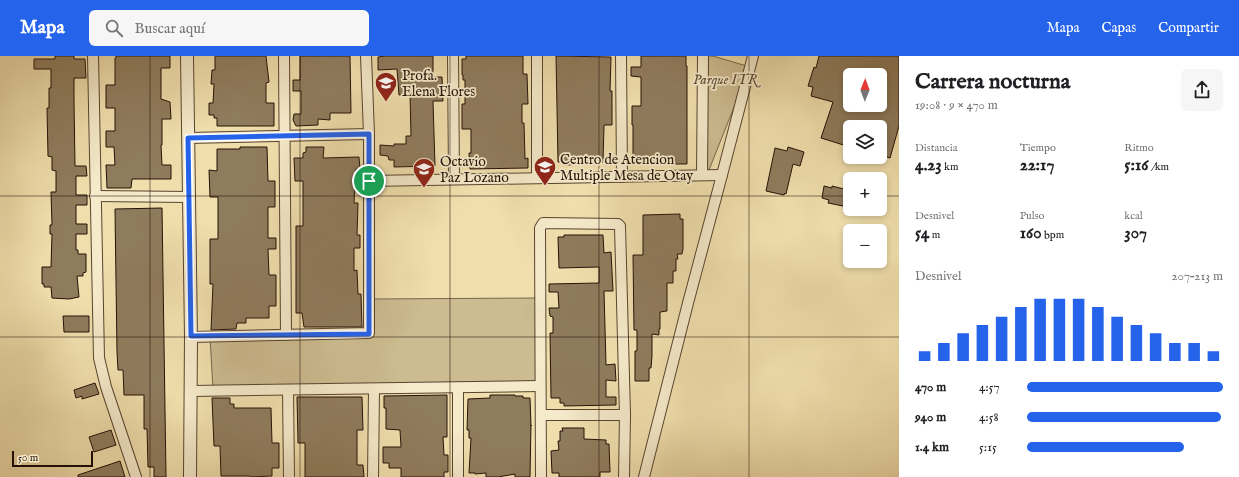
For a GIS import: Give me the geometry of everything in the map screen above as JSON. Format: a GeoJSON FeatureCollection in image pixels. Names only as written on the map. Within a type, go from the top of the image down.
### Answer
{"type":"FeatureCollection","features":[{"type":"Feature","properties":{"kind":"street"},"geometry":{"type":"LineString","coordinates":[[93,56],[99,358],[106,386],[136,477]]}},
{"type":"Feature","properties":{"kind":"street"},"geometry":{"type":"LineString","coordinates":[[187,56],[191,336],[190,477]]}},
{"type":"Feature","properties":{"kind":"street"},"geometry":{"type":"LineString","coordinates":[[284,56],[286,335]]}},
{"type":"Feature","properties":{"kind":"street"},"geometry":{"type":"LineString","coordinates":[[191,336],[369,333],[369,134],[366,56]]}},
{"type":"Feature","properties":{"kind":"street"},"geometry":{"type":"LineString","coordinates":[[453,56],[454,179]]}},
{"type":"Feature","properties":{"kind":"street"},"geometry":{"type":"LineString","coordinates":[[537,56],[537,178]]}},
{"type":"Feature","properties":{"kind":"street"},"geometry":{"type":"LineString","coordinates":[[621,56],[622,177]]}},
{"type":"Feature","properties":{"kind":"street"},"geometry":{"type":"LineString","coordinates":[[702,56],[702,175]]}},
{"type":"Feature","properties":{"kind":"street"},"geometry":{"type":"LineString","coordinates":[[644,477],[688,302],[753,56]]}},
{"type":"Feature","properties":{"kind":"street"},"geometry":{"type":"LineString","coordinates":[[188,138],[369,134]]}},
{"type":"Feature","properties":{"kind":"street"},"geometry":{"type":"LineString","coordinates":[[369,181],[702,175],[722,176]]}},
{"type":"Feature","properties":{"kind":"street"},"geometry":{"type":"LineString","coordinates":[[95,196],[189,197]]}},
{"type":"Feature","properties":{"kind":"street"},"geometry":{"type":"LineString","coordinates":[[541,477],[540,228],[544,223],[618,224],[620,226],[624,477]]}},
{"type":"Feature","properties":{"kind":"street"},"geometry":{"type":"LineString","coordinates":[[191,391],[540,386]]}},
{"type":"Feature","properties":{"kind":"street"},"geometry":{"type":"LineString","coordinates":[[458,388],[458,477]]}},
{"type":"Feature","properties":{"kind":"street"},"geometry":{"type":"LineString","coordinates":[[373,477],[374,389]]}},
{"type":"Feature","properties":{"kind":"street"},"geometry":{"type":"LineString","coordinates":[[288,390],[288,477]]}},
{"type":"Feature","properties":{"kind":"street"},"geometry":{"type":"LineString","coordinates":[[541,415],[624,414]]}},
{"type":"Feature","properties":{"kind":"green space","name":"Parque ITR"},"geometry":{"type":"Polygon","coordinates":[[[705,56],[713,56],[750,67],[707,175],[705,56]]]}},
{"type":"Feature","properties":{"kind":"green space"},"geometry":{"type":"Polygon","coordinates":[[[538,298],[539,386],[213,389],[210,337],[370,336],[370,299],[538,298]]]}},
{"type":"Feature","properties":{"kind":"building"},"geometry":{"type":"Polygon","coordinates":[[[55,56],[74,56],[74,59],[85,59],[86,78],[74,78],[74,102],[75,166],[86,166],[87,176],[76,176],[76,195],[87,195],[87,205],[76,205],[76,224],[87,224],[87,234],[76,234],[76,250],[78,250],[78,254],[86,254],[86,272],[83,273],[83,276],[77,276],[79,297],[69,299],[52,298],[51,287],[44,287],[44,284],[42,284],[42,267],[51,267],[51,192],[56,192],[56,171],[52,170],[52,157],[48,156],[47,108],[49,108],[51,69],[34,69],[34,59],[55,59],[55,56]]]}},
{"type":"Feature","properties":{"kind":"building"},"geometry":{"type":"Polygon","coordinates":[[[116,56],[170,56],[170,68],[161,68],[161,99],[170,102],[171,119],[162,119],[161,145],[162,165],[171,165],[171,179],[132,179],[131,188],[107,188],[106,165],[115,165],[114,147],[106,147],[106,131],[115,131],[115,108],[106,108],[106,85],[115,85],[116,56]]]}},
{"type":"Feature","properties":{"kind":"building"},"geometry":{"type":"Polygon","coordinates":[[[215,56],[266,56],[269,82],[266,83],[266,103],[274,103],[274,126],[217,126],[217,118],[214,118],[214,115],[209,115],[209,103],[213,103],[214,84],[211,84],[212,70],[215,70],[215,56]]]}},
{"type":"Feature","properties":{"kind":"building"},"geometry":{"type":"Polygon","coordinates":[[[300,56],[350,56],[351,113],[330,113],[330,120],[318,119],[318,125],[296,126],[293,120],[294,114],[301,114],[301,91],[293,91],[293,80],[300,80],[300,56]]]}},
{"type":"Feature","properties":{"kind":"building"},"geometry":{"type":"Polygon","coordinates":[[[433,56],[433,77],[442,77],[443,101],[433,101],[435,166],[394,167],[394,160],[389,160],[388,156],[380,155],[380,145],[394,146],[394,144],[406,144],[406,136],[411,136],[410,94],[399,95],[397,69],[378,70],[378,57],[433,56]]]}},
{"type":"Feature","properties":{"kind":"building"},"geometry":{"type":"Polygon","coordinates":[[[466,56],[523,56],[523,74],[527,74],[528,104],[522,104],[522,123],[524,123],[525,159],[528,158],[528,168],[470,169],[469,153],[471,153],[471,129],[462,129],[462,104],[465,104],[465,80],[463,80],[462,75],[462,59],[466,59],[466,56]]]}},
{"type":"Feature","properties":{"kind":"building"},"geometry":{"type":"Polygon","coordinates":[[[556,56],[611,57],[610,91],[612,91],[612,125],[604,125],[603,162],[598,162],[598,164],[563,165],[563,162],[558,162],[556,56]]]}},
{"type":"Feature","properties":{"kind":"building"},"geometry":{"type":"Polygon","coordinates":[[[641,56],[686,56],[687,164],[647,164],[647,162],[642,162],[642,157],[633,157],[632,106],[641,106],[641,77],[631,76],[631,67],[641,67],[641,56]]]}},
{"type":"Feature","properties":{"kind":"building"},"geometry":{"type":"Polygon","coordinates":[[[819,56],[899,56],[899,126],[890,158],[887,157],[887,120],[843,120],[843,145],[821,138],[833,102],[811,96],[813,87],[808,86],[814,67],[816,68],[819,56]]]}},
{"type":"Feature","properties":{"kind":"building"},"geometry":{"type":"Polygon","coordinates":[[[240,147],[267,147],[268,181],[275,181],[275,207],[268,207],[268,238],[276,238],[276,249],[268,249],[269,275],[276,275],[276,306],[269,306],[269,318],[246,318],[246,323],[237,323],[236,329],[211,330],[213,284],[210,284],[210,239],[218,239],[218,197],[210,197],[209,170],[217,171],[217,149],[240,149],[240,147]]]}},
{"type":"Feature","properties":{"kind":"building"},"geometry":{"type":"Polygon","coordinates":[[[306,147],[324,147],[323,158],[359,157],[360,169],[356,169],[354,203],[358,203],[357,235],[360,235],[360,248],[354,248],[354,271],[357,270],[358,294],[361,294],[362,327],[304,327],[302,313],[296,313],[296,226],[303,226],[303,181],[295,181],[294,158],[303,158],[303,153],[306,152],[306,147]]]}},
{"type":"Feature","properties":{"kind":"building"},"geometry":{"type":"Polygon","coordinates":[[[788,147],[804,152],[800,166],[793,164],[786,194],[785,193],[784,195],[766,191],[775,148],[787,151],[788,147]]]}},
{"type":"Feature","properties":{"kind":"building"},"geometry":{"type":"Polygon","coordinates":[[[824,186],[843,189],[843,206],[828,203],[829,200],[822,198],[824,186]]]}},
{"type":"Feature","properties":{"kind":"building"},"geometry":{"type":"Polygon","coordinates":[[[162,208],[166,477],[154,477],[154,467],[148,467],[147,429],[144,429],[144,395],[124,395],[123,370],[118,370],[115,209],[162,208]]]}},
{"type":"Feature","properties":{"kind":"building"},"geometry":{"type":"Polygon","coordinates":[[[680,214],[680,219],[683,219],[683,249],[682,254],[677,254],[678,259],[676,259],[676,271],[673,271],[673,283],[667,283],[667,311],[660,312],[659,335],[652,334],[652,356],[651,368],[649,368],[649,381],[635,381],[637,330],[634,330],[633,255],[643,255],[643,215],[680,214]]]}},
{"type":"Feature","properties":{"kind":"building"},"geometry":{"type":"Polygon","coordinates":[[[564,235],[603,235],[604,253],[611,252],[613,291],[604,291],[606,365],[615,364],[616,381],[606,380],[606,397],[616,397],[616,405],[564,406],[564,403],[560,403],[560,398],[551,398],[550,333],[553,333],[553,317],[550,316],[549,308],[559,308],[558,292],[549,292],[549,284],[599,283],[599,267],[559,268],[558,237],[564,237],[564,235]]]}},
{"type":"Feature","properties":{"kind":"building"},"geometry":{"type":"Polygon","coordinates":[[[63,316],[89,316],[89,332],[64,332],[63,316]]]}},
{"type":"Feature","properties":{"kind":"building"},"geometry":{"type":"Polygon","coordinates":[[[95,383],[99,394],[82,399],[82,396],[76,398],[74,390],[95,383]]]}},
{"type":"Feature","properties":{"kind":"building"},"geometry":{"type":"Polygon","coordinates":[[[447,395],[447,437],[443,437],[444,455],[448,455],[448,472],[444,472],[444,477],[401,477],[401,468],[389,468],[389,463],[383,463],[383,447],[401,447],[400,430],[386,429],[386,408],[384,408],[384,396],[447,395]]]}},
{"type":"Feature","properties":{"kind":"building"},"geometry":{"type":"Polygon","coordinates":[[[490,395],[515,395],[523,396],[523,398],[530,398],[530,477],[515,477],[515,474],[498,477],[486,477],[486,473],[469,473],[471,438],[469,438],[469,430],[467,430],[468,399],[490,398],[490,395]]]}},
{"type":"Feature","properties":{"kind":"building"},"geometry":{"type":"Polygon","coordinates":[[[297,397],[362,397],[363,430],[357,430],[357,465],[363,465],[364,477],[305,477],[305,443],[298,443],[297,397]]]}},
{"type":"Feature","properties":{"kind":"building"},"geometry":{"type":"Polygon","coordinates":[[[212,398],[230,398],[230,404],[234,404],[234,408],[271,408],[272,443],[279,443],[279,468],[272,468],[272,476],[221,476],[220,446],[214,446],[212,398]]]}},
{"type":"Feature","properties":{"kind":"building"},"geometry":{"type":"Polygon","coordinates":[[[562,428],[584,428],[584,439],[606,440],[606,444],[609,444],[610,472],[600,472],[600,477],[559,477],[559,473],[552,473],[551,451],[559,450],[558,441],[560,441],[560,431],[563,431],[562,428]]]}},
{"type":"Feature","properties":{"kind":"building"},"geometry":{"type":"Polygon","coordinates":[[[111,430],[116,445],[94,452],[89,437],[111,430]]]}},
{"type":"Feature","properties":{"kind":"building"},"geometry":{"type":"Polygon","coordinates":[[[120,461],[125,477],[78,477],[78,475],[120,461]]]}},
{"type":"Feature","properties":{"kind":"place","name":"Profa. Elena Flores"},"geometry":{"type":"Point","coordinates":[386,102]}},
{"type":"Feature","properties":{"kind":"place","name":"Centro de Atencion Multiple Mesa de Otay"},"geometry":{"type":"Point","coordinates":[545,186]}},
{"type":"Feature","properties":{"kind":"place","name":"Octavio Paz Lozano"},"geometry":{"type":"Point","coordinates":[424,188]}},
{"type":"Feature","properties":{"kind":"route"},"geometry":{"type":"LineString","coordinates":[[369,134],[369,181],[369,334],[191,336],[188,138],[369,134]]}}]}
